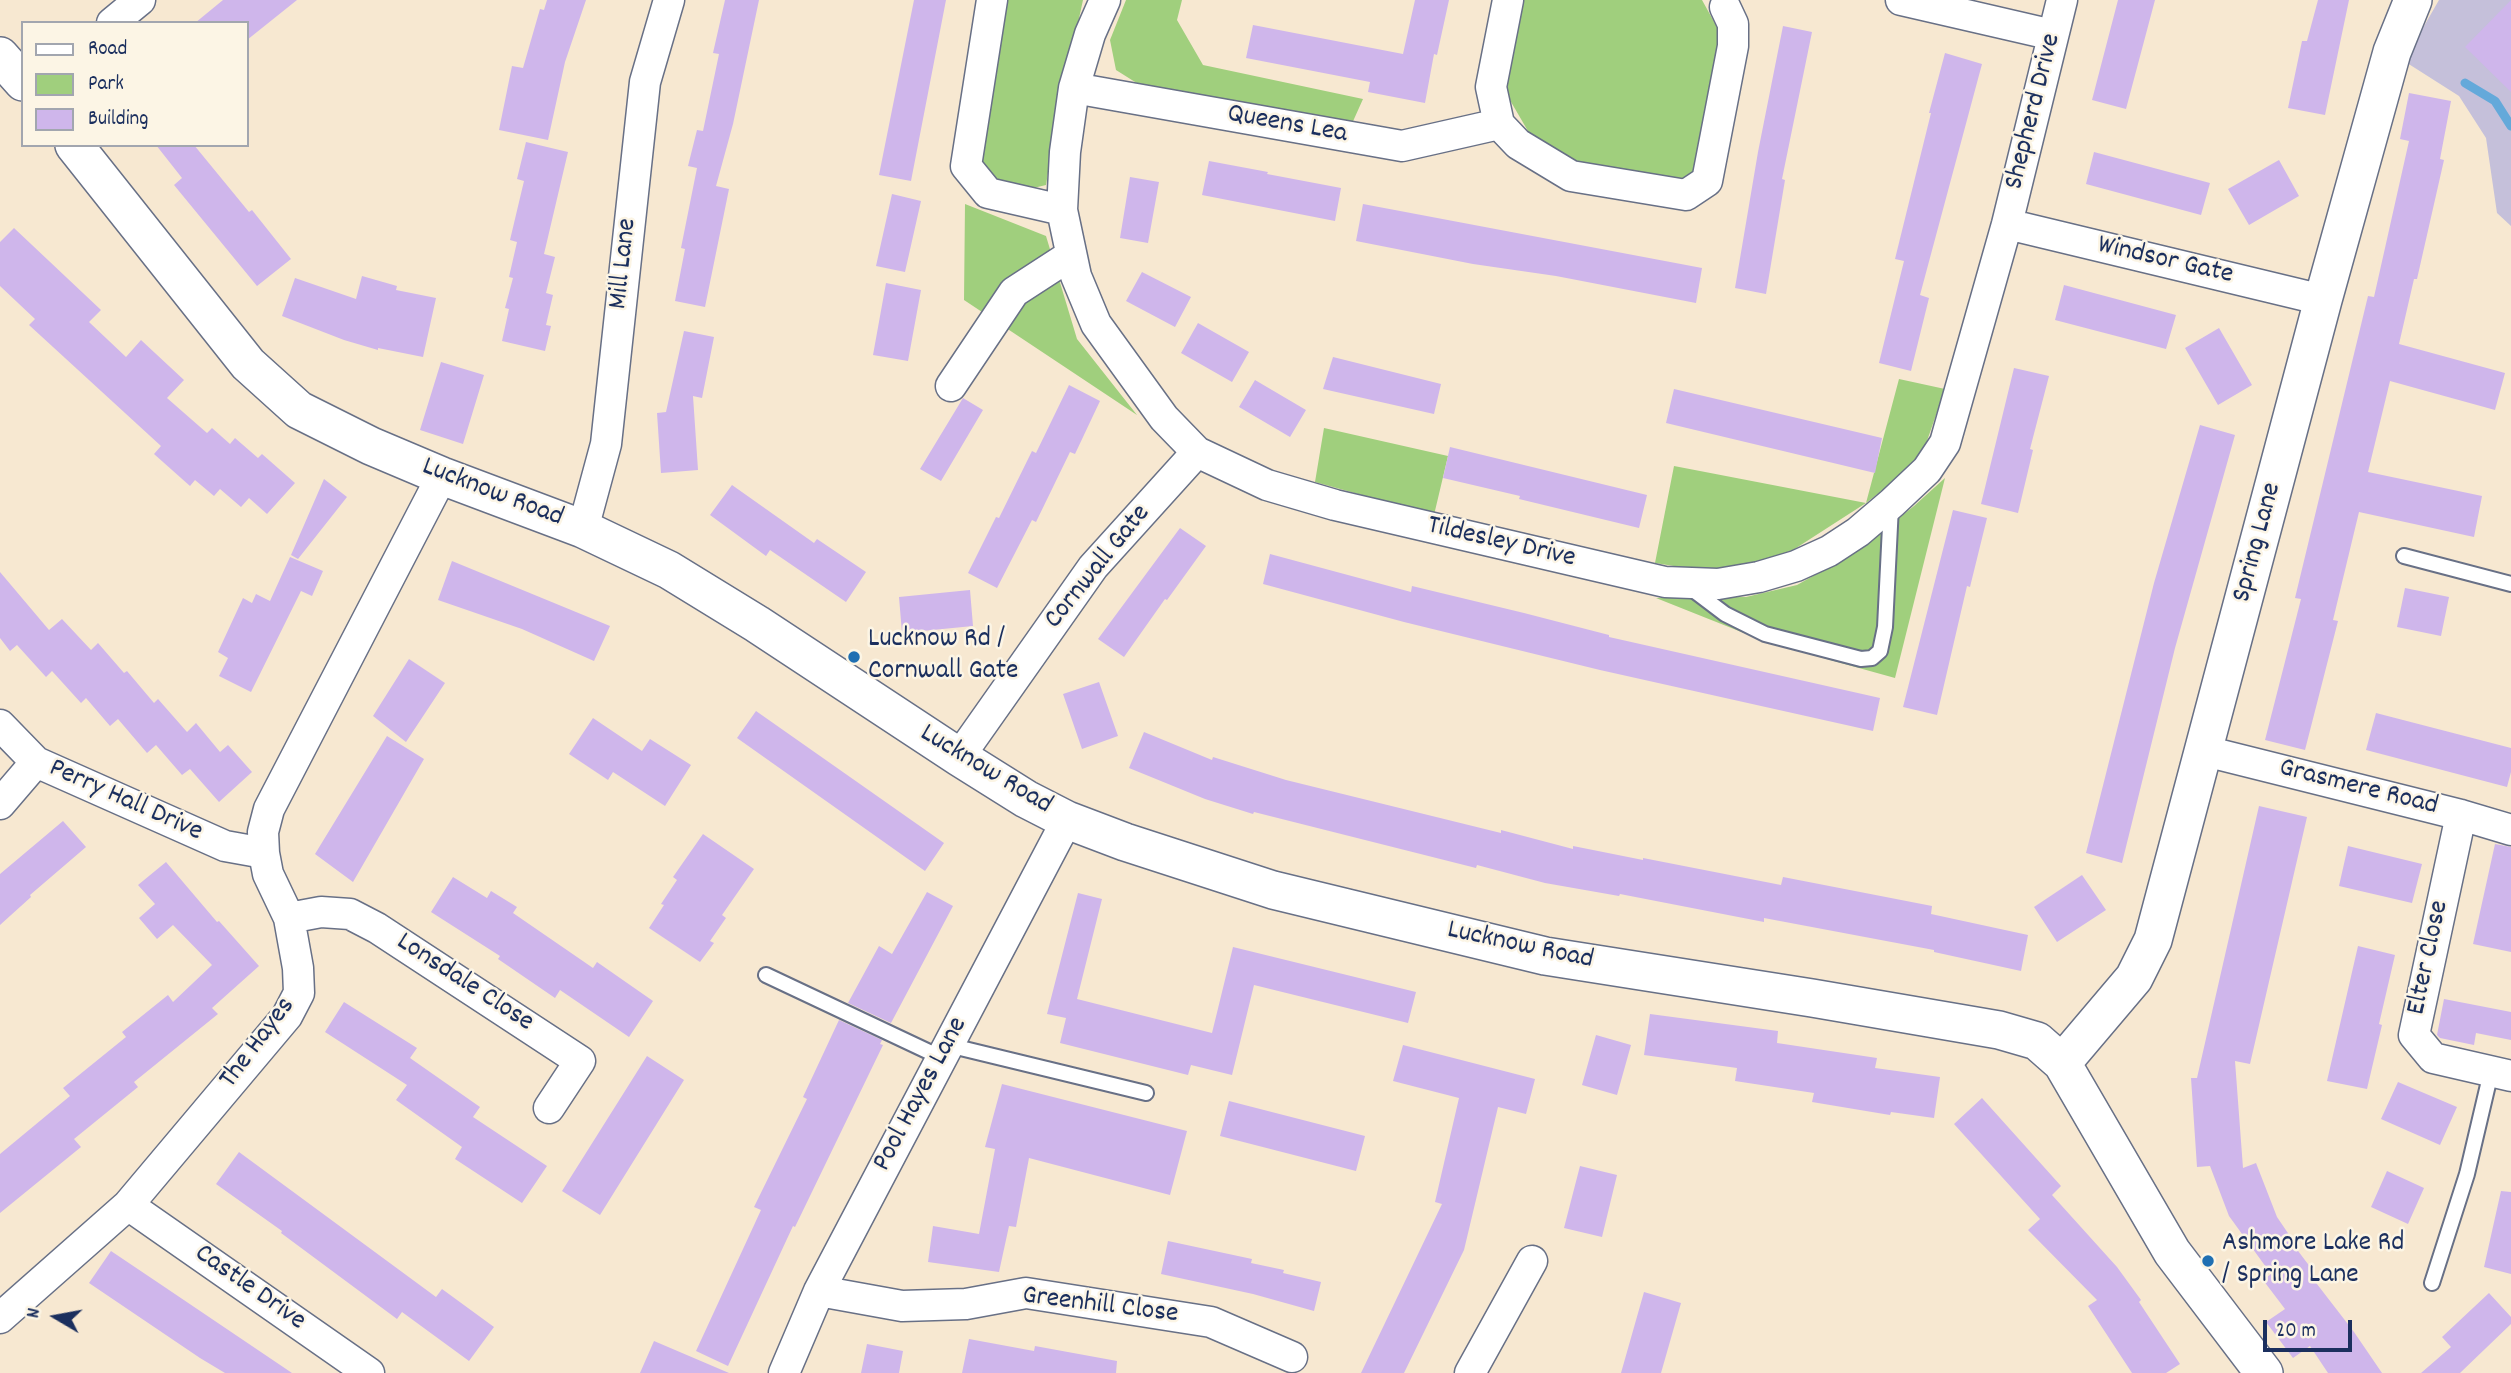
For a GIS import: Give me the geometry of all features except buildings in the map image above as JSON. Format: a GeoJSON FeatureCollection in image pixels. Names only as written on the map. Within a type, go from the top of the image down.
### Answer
{"type":"FeatureCollection","features":[{"type":"Feature","properties":{"kind":"street"},"geometry":{"type":"LineString","coordinates":[[115,21],[140,0]]}},
{"type":"Feature","properties":{"kind":"street","name":"Mill Lane"},"geometry":{"type":"LineString","coordinates":[[583,529],[606,444],[645,82],[669,0]]}},
{"type":"Feature","properties":{"kind":"street"},"geometry":{"type":"LineString","coordinates":[[992,0],[966,166],[988,193],[1062,210]]}},
{"type":"Feature","properties":{"kind":"street"},"geometry":{"type":"LineString","coordinates":[[1074,88],[1090,34],[1105,0]]}},
{"type":"Feature","properties":{"kind":"street"},"geometry":{"type":"LineString","coordinates":[[1508,0],[1491,87],[1499,124],[1518,144],[1571,176],[1686,195],[1707,181],[1733,46],[1729,2]]}},
{"type":"Feature","properties":{"kind":"street"},"geometry":{"type":"LineString","coordinates":[[1900,0],[2053,35]]}},
{"type":"Feature","properties":{"kind":"street","name":"Shepherd Drive"},"geometry":{"type":"LineString","coordinates":[[2007,224],[2062,0]]}},
{"type":"Feature","properties":{"kind":"street","name":"Spring Lane"},"geometry":{"type":"LineString","coordinates":[[2062,1063],[2133,978],[2153,940],[2323,300],[2392,52],[2413,0]]}},
{"type":"Feature","properties":{"kind":"street"},"geometry":{"type":"LineString","coordinates":[[0,56],[21,80]]}},
{"type":"Feature","properties":{"kind":"street","name":"Tildesley Drive"},"geometry":{"type":"LineString","coordinates":[[1074,88],[1065,152],[1062,210],[1076,276],[1096,324],[1164,418],[1197,452],[1266,485],[1335,505],[1665,582],[1718,584],[1759,577],[1796,566],[1829,551],[1858,532],[1927,470],[1945,443],[2007,224]]}},
{"type":"Feature","properties":{"kind":"street","name":"Queens Lea"},"geometry":{"type":"LineString","coordinates":[[1074,88],[1402,146],[1499,124]]}},
{"type":"Feature","properties":{"kind":"street","name":"Lucknow Road"},"geometry":{"type":"LineString","coordinates":[[76,147],[248,364],[299,410],[371,446],[583,529],[669,570],[757,624],[959,757],[1026,799],[1067,820],[1125,842],[1273,890],[1545,956],[1999,1030],[2036,1041],[2062,1063]]}},
{"type":"Feature","properties":{"kind":"street","name":"Windsor Gate"},"geometry":{"type":"LineString","coordinates":[[2007,224],[2323,300]]}},
{"type":"Feature","properties":{"kind":"street"},"geometry":{"type":"LineString","coordinates":[[951,386],[1014,292],[1071,255]]}},
{"type":"Feature","properties":{"kind":"street","name":"Cornwall Gate"},"geometry":{"type":"LineString","coordinates":[[959,757],[1093,567],[1197,452]]}},
{"type":"Feature","properties":{"kind":"street","name":"The Hayes"},"geometry":{"type":"LineString","coordinates":[[0,1318],[128,1205],[287,1016],[299,993],[298,968],[289,918],[268,874],[264,853],[263,832],[269,809],[442,476]]}},
{"type":"Feature","properties":{"kind":"street","name":"Perry Hall Drive"},"geometry":{"type":"LineString","coordinates":[[0,725],[36,762],[225,846],[264,853]]}},
{"type":"Feature","properties":{"kind":"street","name":"Grasmere Road"},"geometry":{"type":"LineString","coordinates":[[2205,751],[2511,830]]}},
{"type":"Feature","properties":{"kind":"street"},"geometry":{"type":"LineString","coordinates":[[0,804],[36,762]]}},
{"type":"Feature","properties":{"kind":"street","name":"Elter Close"},"geometry":{"type":"LineString","coordinates":[[2461,815],[2414,1035],[2433,1058],[2501,1074]]}},
{"type":"Feature","properties":{"kind":"street","name":"Pool Hayes Lane"},"geometry":{"type":"LineString","coordinates":[[784,1373],[819,1291],[1067,820]]}},
{"type":"Feature","properties":{"kind":"street","name":"Lonsdale Close"},"geometry":{"type":"LineString","coordinates":[[289,918],[321,912],[350,914],[377,928],[580,1060],[550,1108]]}},
{"type":"Feature","properties":{"kind":"street"},"geometry":{"type":"LineString","coordinates":[[2062,1063],[2172,1252],[2264,1373]]}},
{"type":"Feature","properties":{"kind":"street","name":"Castle Drive"},"geometry":{"type":"LineString","coordinates":[[128,1205],[369,1373]]}},
{"type":"Feature","properties":{"kind":"street"},"geometry":{"type":"LineString","coordinates":[[1471,1373],[1532,1261]]}},
{"type":"Feature","properties":{"kind":"street","name":"Greenhill Close"},"geometry":{"type":"LineString","coordinates":[[819,1291],[902,1306],[966,1304],[1026,1293],[1211,1322],[1292,1357]]}},
{"type":"Feature","properties":{"kind":"lane"},"geometry":{"type":"LineString","coordinates":[[1685,583],[1725,614],[1765,634],[1851,656],[1872,658],[1880,651],[1885,627],[1891,505]]}},
{"type":"Feature","properties":{"kind":"lane"},"geometry":{"type":"LineString","coordinates":[[2404,556],[2511,584]]}},
{"type":"Feature","properties":{"kind":"lane"},"geometry":{"type":"LineString","coordinates":[[766,975],[945,1051],[1146,1093]]}},
{"type":"Feature","properties":{"kind":"lane"},"geometry":{"type":"LineString","coordinates":[[2432,1283],[2501,1074]]}},
{"type":"Feature","properties":{"kind":"shaded area"},"geometry":{"type":"Polygon","coordinates":[[[2439,0],[2511,0],[2511,226],[2497,213],[2486,138],[2459,96],[2404,61],[2439,0]]]}},
{"type":"Feature","properties":{"kind":"green space"},"geometry":{"type":"Polygon","coordinates":[[[1006,0],[1083,0],[1056,124],[1046,185],[1025,190],[996,181],[975,161],[1006,0]]]}},
{"type":"Feature","properties":{"kind":"green space"},"geometry":{"type":"Polygon","coordinates":[[[1126,0],[1182,0],[1177,20],[1203,65],[1363,99],[1350,128],[1143,87],[1116,70],[1110,40],[1126,0]]]}},
{"type":"Feature","properties":{"kind":"green space"},"geometry":{"type":"Polygon","coordinates":[[[1520,0],[1702,0],[1718,29],[1718,77],[1699,166],[1686,179],[1659,179],[1563,158],[1532,138],[1507,95],[1510,47],[1520,0]]]}},
{"type":"Feature","properties":{"kind":"green space"},"geometry":{"type":"Polygon","coordinates":[[[965,204],[1046,236],[1077,339],[1137,415],[964,300],[965,204]]]}},
{"type":"Feature","properties":{"kind":"green space"},"geometry":{"type":"Polygon","coordinates":[[[1899,379],[1945,389],[1920,461],[1866,503],[1899,379]]]}},
{"type":"Feature","properties":{"kind":"green space"},"geometry":{"type":"Polygon","coordinates":[[[1324,428],[1448,456],[1434,515],[1315,482],[1324,428]]]}},
{"type":"Feature","properties":{"kind":"green space"},"geometry":{"type":"Polygon","coordinates":[[[1674,466],[1866,503],[1793,550],[1724,574],[1655,563],[1674,466]]]}},
{"type":"Feature","properties":{"kind":"green space"},"geometry":{"type":"Polygon","coordinates":[[[1945,478],[1895,678],[1769,643],[1656,598],[1746,597],[1797,585],[1856,552],[1945,478]]]}},
{"type":"Feature","properties":{"kind":"waterway"},"geometry":{"type":"LineString","coordinates":[[2465,83],[2495,101],[2511,126]]}},
{"type":"Feature","properties":{"kind":"place","name":"Lucknow Rd / Cornwall Gate"},"geometry":{"type":"Point","coordinates":[854,657]}},
{"type":"Feature","properties":{"kind":"place","name":"Ashmore Lake Rd / Spring Lane"},"geometry":{"type":"Point","coordinates":[2208,1261]}}]}
